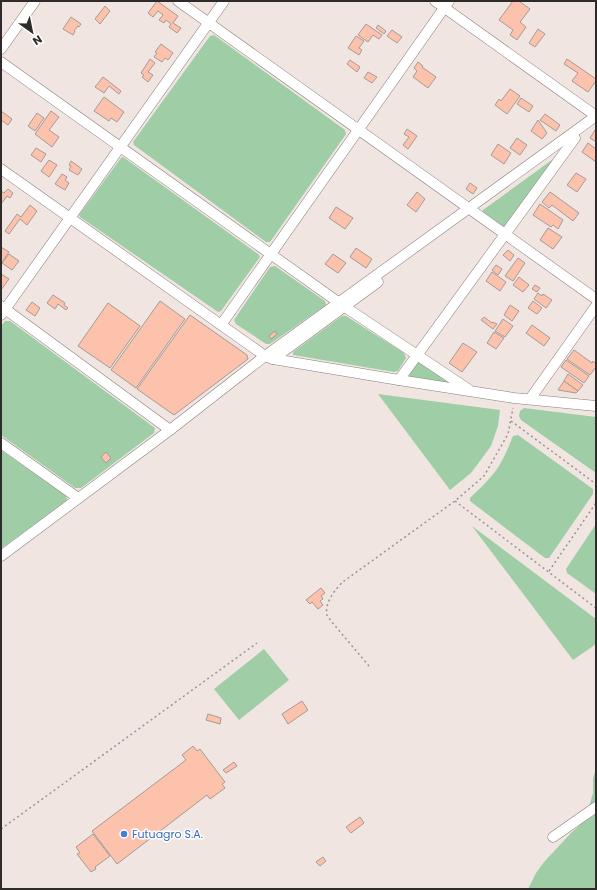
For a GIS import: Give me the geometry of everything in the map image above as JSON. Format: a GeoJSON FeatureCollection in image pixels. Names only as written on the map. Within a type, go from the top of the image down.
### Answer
{"type":"FeatureCollection","features":[{"type":"Feature","properties":{"kind":"street"},"geometry":{"type":"LineString","coordinates":[[1,49],[35,1]]}},
{"type":"Feature","properties":{"kind":"street"},"geometry":{"type":"LineString","coordinates":[[178,1],[596,299]]}},
{"type":"Feature","properties":{"kind":"street"},"geometry":{"type":"LineString","coordinates":[[170,430],[3,310],[224,1]]}},
{"type":"Feature","properties":{"kind":"street"},"geometry":{"type":"LineString","coordinates":[[435,1],[447,4],[594,112],[471,211]]}},
{"type":"Feature","properties":{"kind":"street"},"geometry":{"type":"LineString","coordinates":[[221,325],[447,4]]}},
{"type":"Feature","properties":{"kind":"street"},"geometry":{"type":"LineString","coordinates":[[1,62],[342,305],[471,391]]}},
{"type":"Feature","properties":{"kind":"street"},"geometry":{"type":"LineString","coordinates":[[1,556],[170,430],[471,211],[596,123]]}},
{"type":"Feature","properties":{"kind":"street"},"geometry":{"type":"LineString","coordinates":[[399,380],[575,138]]}},
{"type":"Feature","properties":{"kind":"street"},"geometry":{"type":"LineString","coordinates":[[1,169],[269,358],[514,398],[596,406]]}},
{"type":"Feature","properties":{"kind":"street"},"geometry":{"type":"LineString","coordinates":[[530,399],[596,306]]}},
{"type":"Feature","properties":{"kind":"street"},"geometry":{"type":"LineString","coordinates":[[1,443],[78,498]]}},
{"type":"Feature","properties":{"kind":"street"},"geometry":{"type":"LineString","coordinates":[[552,837],[596,807]]}},
{"type":"Feature","properties":{"kind":"path"},"geometry":{"type":"LineString","coordinates":[[369,666],[327,615],[331,597],[335,590],[344,581],[455,501],[484,476],[508,434],[514,398]]}},
{"type":"Feature","properties":{"kind":"path"},"geometry":{"type":"LineString","coordinates":[[511,421],[596,484]]}},
{"type":"Feature","properties":{"kind":"path"},"geometry":{"type":"LineString","coordinates":[[455,501],[596,608]]}},
{"type":"Feature","properties":{"kind":"path"},"geometry":{"type":"LineString","coordinates":[[549,571],[596,503]]}},
{"type":"Feature","properties":{"kind":"path"},"geometry":{"type":"LineString","coordinates":[[1,829],[257,643]]}},
{"type":"Feature","properties":{"kind":"green space"},"geometry":{"type":"Polygon","coordinates":[[[214,35],[345,130],[346,134],[270,242],[266,242],[134,145],[133,142],[210,36],[214,35]]]}},
{"type":"Feature","properties":{"kind":"green space"},"geometry":{"type":"Polygon","coordinates":[[[123,157],[258,254],[260,257],[221,311],[218,312],[80,217],[79,215],[123,157]]]}},
{"type":"Feature","properties":{"kind":"green space"},"geometry":{"type":"Polygon","coordinates":[[[556,157],[505,227],[482,213],[483,210],[556,157]]]}},
{"type":"Feature","properties":{"kind":"green space"},"geometry":{"type":"Polygon","coordinates":[[[275,266],[325,301],[326,305],[270,344],[266,344],[236,324],[234,320],[270,267],[275,266]]]}},
{"type":"Feature","properties":{"kind":"green space"},"geometry":{"type":"Polygon","coordinates":[[[342,316],[346,316],[404,353],[406,358],[398,371],[394,372],[293,355],[293,352],[342,316]]]}},
{"type":"Feature","properties":{"kind":"green space"},"geometry":{"type":"Polygon","coordinates":[[[5,321],[10,321],[155,428],[154,433],[81,488],[75,488],[1,435],[1,326],[5,321]]]}},
{"type":"Feature","properties":{"kind":"green space"},"geometry":{"type":"Polygon","coordinates":[[[418,362],[451,383],[410,377],[409,375],[418,362]]]}},
{"type":"Feature","properties":{"kind":"green space"},"geometry":{"type":"Polygon","coordinates":[[[378,394],[500,410],[498,426],[491,446],[471,473],[450,490],[378,394]]]}},
{"type":"Feature","properties":{"kind":"green space"},"geometry":{"type":"Polygon","coordinates":[[[524,408],[596,417],[596,473],[521,420],[519,416],[520,411],[524,408]]]}},
{"type":"Feature","properties":{"kind":"green space"},"geometry":{"type":"Polygon","coordinates":[[[518,435],[593,489],[593,494],[549,558],[545,558],[470,501],[470,498],[497,469],[513,436],[518,435]]]}},
{"type":"Feature","properties":{"kind":"green space"},"geometry":{"type":"Polygon","coordinates":[[[1,450],[66,496],[67,500],[1,549],[1,450]]]}},
{"type":"Feature","properties":{"kind":"green space"},"geometry":{"type":"Polygon","coordinates":[[[596,524],[596,594],[567,573],[566,569],[596,524]]]}},
{"type":"Feature","properties":{"kind":"green space"},"geometry":{"type":"Polygon","coordinates":[[[472,526],[596,619],[596,644],[573,660],[472,526]]]}},
{"type":"Feature","properties":{"kind":"green space"},"geometry":{"type":"Polygon","coordinates":[[[264,649],[289,680],[239,720],[214,689],[264,649]]]}},
{"type":"Feature","properties":{"kind":"green space"},"geometry":{"type":"Polygon","coordinates":[[[596,769],[596,889],[528,889],[536,873],[544,862],[587,817],[593,793],[593,778],[596,769]]]}},
{"type":"Feature","properties":{"kind":"building"},"geometry":{"type":"Polygon","coordinates":[[[157,1],[178,16],[173,23],[181,28],[177,33],[169,27],[171,24],[166,20],[164,23],[159,20],[163,15],[158,11],[153,17],[148,13],[157,1]]]}},
{"type":"Feature","properties":{"kind":"building"},"geometry":{"type":"Polygon","coordinates":[[[513,1],[519,1],[530,9],[520,22],[526,27],[517,40],[510,35],[513,30],[499,20],[513,1]]]}},
{"type":"Feature","properties":{"kind":"building"},"geometry":{"type":"Polygon","coordinates":[[[105,6],[110,11],[100,24],[95,19],[105,6]]]}},
{"type":"Feature","properties":{"kind":"building"},"geometry":{"type":"Polygon","coordinates":[[[71,17],[81,24],[74,31],[73,35],[63,29],[71,17]]]}},
{"type":"Feature","properties":{"kind":"building"},"geometry":{"type":"Polygon","coordinates":[[[366,24],[382,35],[379,39],[373,35],[368,42],[358,35],[366,24]]]}},
{"type":"Feature","properties":{"kind":"building"},"geometry":{"type":"Polygon","coordinates":[[[378,25],[386,31],[384,34],[376,28],[378,25]]]}},
{"type":"Feature","properties":{"kind":"building"},"geometry":{"type":"Polygon","coordinates":[[[538,29],[545,34],[535,47],[529,43],[538,29]]]}},
{"type":"Feature","properties":{"kind":"building"},"geometry":{"type":"Polygon","coordinates":[[[392,30],[402,37],[397,43],[387,36],[392,30]]]}},
{"type":"Feature","properties":{"kind":"building"},"geometry":{"type":"Polygon","coordinates":[[[356,36],[364,41],[359,48],[362,50],[359,55],[348,48],[356,36]]]}},
{"type":"Feature","properties":{"kind":"building"},"geometry":{"type":"Polygon","coordinates":[[[161,44],[173,53],[168,60],[165,58],[162,62],[154,57],[157,53],[155,52],[161,44]]]}},
{"type":"Feature","properties":{"kind":"building"},"geometry":{"type":"Polygon","coordinates":[[[150,59],[155,63],[148,72],[153,75],[148,82],[142,77],[144,75],[141,73],[150,59]]]}},
{"type":"Feature","properties":{"kind":"building"},"geometry":{"type":"Polygon","coordinates":[[[567,59],[596,79],[588,92],[572,81],[578,73],[564,64],[567,59]]]}},
{"type":"Feature","properties":{"kind":"building"},"geometry":{"type":"Polygon","coordinates":[[[350,60],[360,67],[357,72],[347,64],[350,60]]]}},
{"type":"Feature","properties":{"kind":"building"},"geometry":{"type":"Polygon","coordinates":[[[418,62],[423,66],[422,67],[436,77],[428,88],[413,77],[417,71],[414,68],[418,62]]]}},
{"type":"Feature","properties":{"kind":"building"},"geometry":{"type":"Polygon","coordinates":[[[368,72],[377,77],[372,83],[364,78],[368,72]]]}},
{"type":"Feature","properties":{"kind":"building"},"geometry":{"type":"Polygon","coordinates":[[[103,77],[121,91],[119,94],[109,86],[104,93],[95,87],[103,77]]]}},
{"type":"Feature","properties":{"kind":"building"},"geometry":{"type":"Polygon","coordinates":[[[510,89],[520,96],[507,114],[495,105],[499,99],[501,101],[510,89]]]}},
{"type":"Feature","properties":{"kind":"building"},"geometry":{"type":"Polygon","coordinates":[[[104,97],[124,112],[117,122],[111,118],[109,121],[94,111],[104,97]]]}},
{"type":"Feature","properties":{"kind":"building"},"geometry":{"type":"Polygon","coordinates":[[[521,98],[533,106],[529,112],[517,104],[521,98]]]}},
{"type":"Feature","properties":{"kind":"building"},"geometry":{"type":"Polygon","coordinates":[[[1,111],[12,119],[8,125],[1,120],[1,111]]]}},
{"type":"Feature","properties":{"kind":"building"},"geometry":{"type":"Polygon","coordinates":[[[51,111],[59,117],[49,130],[59,137],[52,147],[35,134],[51,111]]]}},
{"type":"Feature","properties":{"kind":"building"},"geometry":{"type":"Polygon","coordinates":[[[37,113],[44,118],[35,131],[28,126],[37,113]]]}},
{"type":"Feature","properties":{"kind":"building"},"geometry":{"type":"Polygon","coordinates":[[[545,114],[560,125],[556,131],[540,120],[545,114]]]}},
{"type":"Feature","properties":{"kind":"building"},"geometry":{"type":"Polygon","coordinates":[[[538,120],[547,133],[542,139],[531,131],[538,120]]]}},
{"type":"Feature","properties":{"kind":"building"},"geometry":{"type":"Polygon","coordinates":[[[407,129],[417,136],[408,149],[403,145],[409,137],[404,134],[407,129]]]}},
{"type":"Feature","properties":{"kind":"building"},"geometry":{"type":"Polygon","coordinates":[[[595,130],[596,131],[596,142],[590,138],[595,130]]]}},
{"type":"Feature","properties":{"kind":"building"},"geometry":{"type":"Polygon","coordinates":[[[517,138],[527,145],[520,155],[510,148],[517,138]]]}},
{"type":"Feature","properties":{"kind":"building"},"geometry":{"type":"Polygon","coordinates":[[[588,143],[596,149],[596,162],[582,152],[588,143]]]}},
{"type":"Feature","properties":{"kind":"building"},"geometry":{"type":"Polygon","coordinates":[[[498,144],[511,153],[504,164],[491,155],[498,144]]]}},
{"type":"Feature","properties":{"kind":"building"},"geometry":{"type":"Polygon","coordinates":[[[36,148],[46,154],[41,162],[31,155],[36,148]]]}},
{"type":"Feature","properties":{"kind":"building"},"geometry":{"type":"Polygon","coordinates":[[[49,160],[57,165],[49,177],[41,171],[49,160]]]}},
{"type":"Feature","properties":{"kind":"building"},"geometry":{"type":"Polygon","coordinates":[[[71,161],[82,169],[78,175],[69,170],[71,161]]]}},
{"type":"Feature","properties":{"kind":"building"},"geometry":{"type":"Polygon","coordinates":[[[576,173],[586,179],[577,192],[567,185],[576,173]]]}},
{"type":"Feature","properties":{"kind":"building"},"geometry":{"type":"Polygon","coordinates":[[[62,174],[67,177],[65,180],[69,183],[65,190],[55,184],[62,174]]]}},
{"type":"Feature","properties":{"kind":"building"},"geometry":{"type":"Polygon","coordinates":[[[470,183],[477,188],[473,194],[466,189],[470,183]]]}},
{"type":"Feature","properties":{"kind":"building"},"geometry":{"type":"Polygon","coordinates":[[[8,189],[13,193],[10,198],[7,196],[1,204],[1,191],[4,193],[8,189]]]}},
{"type":"Feature","properties":{"kind":"building"},"geometry":{"type":"Polygon","coordinates":[[[417,192],[425,199],[416,212],[407,205],[417,192]]]}},
{"type":"Feature","properties":{"kind":"building"},"geometry":{"type":"Polygon","coordinates":[[[550,192],[579,213],[573,221],[552,205],[549,208],[542,202],[550,192]]]}},
{"type":"Feature","properties":{"kind":"building"},"geometry":{"type":"Polygon","coordinates":[[[540,204],[563,220],[558,229],[553,225],[551,227],[533,215],[540,204]]]}},
{"type":"Feature","properties":{"kind":"building"},"geometry":{"type":"Polygon","coordinates":[[[30,205],[37,211],[27,225],[20,219],[9,234],[5,231],[17,214],[21,217],[30,205]]]}},
{"type":"Feature","properties":{"kind":"building"},"geometry":{"type":"Polygon","coordinates":[[[336,207],[353,218],[345,229],[329,218],[336,207]]]}},
{"type":"Feature","properties":{"kind":"building"},"geometry":{"type":"Polygon","coordinates":[[[548,228],[562,237],[553,249],[540,240],[548,228]]]}},
{"type":"Feature","properties":{"kind":"building"},"geometry":{"type":"Polygon","coordinates":[[[1,247],[9,252],[1,264],[1,247]]]}},
{"type":"Feature","properties":{"kind":"building"},"geometry":{"type":"Polygon","coordinates":[[[356,248],[372,259],[366,268],[350,257],[356,248]]]}},
{"type":"Feature","properties":{"kind":"building"},"geometry":{"type":"Polygon","coordinates":[[[508,250],[514,255],[510,261],[503,255],[508,250]]]}},
{"type":"Feature","properties":{"kind":"building"},"geometry":{"type":"Polygon","coordinates":[[[9,254],[19,261],[12,270],[2,263],[9,254]]]}},
{"type":"Feature","properties":{"kind":"building"},"geometry":{"type":"Polygon","coordinates":[[[333,254],[346,263],[338,273],[325,264],[333,254]]]}},
{"type":"Feature","properties":{"kind":"building"},"geometry":{"type":"Polygon","coordinates":[[[518,258],[525,263],[513,281],[505,276],[518,258]]]}},
{"type":"Feature","properties":{"kind":"building"},"geometry":{"type":"Polygon","coordinates":[[[496,265],[502,269],[498,275],[492,270],[496,265]]]}},
{"type":"Feature","properties":{"kind":"building"},"geometry":{"type":"Polygon","coordinates":[[[492,272],[506,282],[500,291],[486,281],[492,272]]]}},
{"type":"Feature","properties":{"kind":"building"},"geometry":{"type":"Polygon","coordinates":[[[1,274],[9,279],[1,290],[1,274]]]}},
{"type":"Feature","properties":{"kind":"building"},"geometry":{"type":"Polygon","coordinates":[[[519,277],[529,285],[523,292],[513,285],[519,277]]]}},
{"type":"Feature","properties":{"kind":"building"},"geometry":{"type":"Polygon","coordinates":[[[535,285],[540,288],[537,292],[532,289],[535,285]]]}},
{"type":"Feature","properties":{"kind":"building"},"geometry":{"type":"Polygon","coordinates":[[[538,293],[542,296],[543,294],[552,300],[546,308],[534,299],[538,293]]]}},
{"type":"Feature","properties":{"kind":"building"},"geometry":{"type":"Polygon","coordinates":[[[53,295],[65,303],[64,305],[68,308],[66,310],[58,304],[55,309],[47,303],[53,295]]]}},
{"type":"Feature","properties":{"kind":"building"},"geometry":{"type":"Polygon","coordinates":[[[160,301],[185,319],[136,388],[111,370],[160,301]]]}},
{"type":"Feature","properties":{"kind":"building"},"geometry":{"type":"Polygon","coordinates":[[[533,301],[542,308],[537,314],[528,308],[533,301]]]}},
{"type":"Feature","properties":{"kind":"building"},"geometry":{"type":"Polygon","coordinates":[[[32,302],[40,308],[35,316],[26,310],[32,302]]]}},
{"type":"Feature","properties":{"kind":"building"},"geometry":{"type":"Polygon","coordinates":[[[108,303],[140,326],[110,368],[78,346],[108,303]]]}},
{"type":"Feature","properties":{"kind":"building"},"geometry":{"type":"Polygon","coordinates":[[[510,305],[519,311],[512,321],[504,315],[510,305]]]}},
{"type":"Feature","properties":{"kind":"building"},"geometry":{"type":"Polygon","coordinates":[[[190,315],[247,355],[248,359],[174,415],[137,389],[190,315]]]}},
{"type":"Feature","properties":{"kind":"building"},"geometry":{"type":"Polygon","coordinates":[[[484,317],[492,323],[497,324],[493,329],[481,320],[484,317]]]}},
{"type":"Feature","properties":{"kind":"building"},"geometry":{"type":"Polygon","coordinates":[[[503,319],[513,326],[505,337],[495,331],[503,319]]]}},
{"type":"Feature","properties":{"kind":"building"},"geometry":{"type":"Polygon","coordinates":[[[532,325],[550,338],[544,346],[526,333],[532,325]]]}},
{"type":"Feature","properties":{"kind":"building"},"geometry":{"type":"Polygon","coordinates":[[[275,331],[277,334],[271,339],[269,336],[275,331]]]}},
{"type":"Feature","properties":{"kind":"building"},"geometry":{"type":"Polygon","coordinates":[[[494,332],[504,338],[496,349],[487,343],[494,332]]]}},
{"type":"Feature","properties":{"kind":"building"},"geometry":{"type":"Polygon","coordinates":[[[463,343],[477,352],[462,372],[449,363],[463,343]]]}},
{"type":"Feature","properties":{"kind":"building"},"geometry":{"type":"Polygon","coordinates":[[[574,350],[592,363],[593,361],[596,364],[596,367],[590,375],[567,359],[574,350]]]}},
{"type":"Feature","properties":{"kind":"building"},"geometry":{"type":"Polygon","coordinates":[[[566,360],[589,376],[584,383],[561,367],[566,360]]]}},
{"type":"Feature","properties":{"kind":"building"},"geometry":{"type":"Polygon","coordinates":[[[568,374],[583,385],[578,391],[564,381],[568,374]]]}},
{"type":"Feature","properties":{"kind":"building"},"geometry":{"type":"Polygon","coordinates":[[[564,381],[578,391],[576,393],[558,390],[564,381]]]}},
{"type":"Feature","properties":{"kind":"building"},"geometry":{"type":"Polygon","coordinates":[[[106,452],[111,458],[106,463],[101,457],[106,452]]]}},
{"type":"Feature","properties":{"kind":"building"},"geometry":{"type":"Polygon","coordinates":[[[321,588],[325,593],[321,596],[323,599],[320,601],[323,605],[318,609],[312,602],[310,604],[306,600],[321,588]]]}},
{"type":"Feature","properties":{"kind":"building"},"geometry":{"type":"Polygon","coordinates":[[[302,701],[308,710],[288,724],[282,714],[302,701]]]}},
{"type":"Feature","properties":{"kind":"building"},"geometry":{"type":"Polygon","coordinates":[[[208,714],[221,718],[220,724],[206,720],[208,714]]]}},
{"type":"Feature","properties":{"kind":"building"},"geometry":{"type":"Polygon","coordinates":[[[193,746],[197,751],[200,749],[225,782],[222,784],[225,788],[210,799],[207,795],[117,864],[92,831],[186,760],[182,755],[193,746]]]}},
{"type":"Feature","properties":{"kind":"building"},"geometry":{"type":"Polygon","coordinates":[[[234,762],[237,766],[226,773],[223,770],[234,762]]]}},
{"type":"Feature","properties":{"kind":"building"},"geometry":{"type":"Polygon","coordinates":[[[360,817],[364,823],[351,833],[346,827],[360,817]]]}},
{"type":"Feature","properties":{"kind":"building"},"geometry":{"type":"Polygon","coordinates":[[[93,834],[110,856],[95,867],[96,869],[91,872],[77,854],[80,853],[76,847],[93,834]]]}},
{"type":"Feature","properties":{"kind":"building"},"geometry":{"type":"Polygon","coordinates":[[[323,857],[326,861],[320,866],[316,862],[323,857]]]}},
{"type":"Feature","properties":{"kind":"place","name":"Futuagro S.A."},"geometry":{"type":"Point","coordinates":[124,834]}}]}
